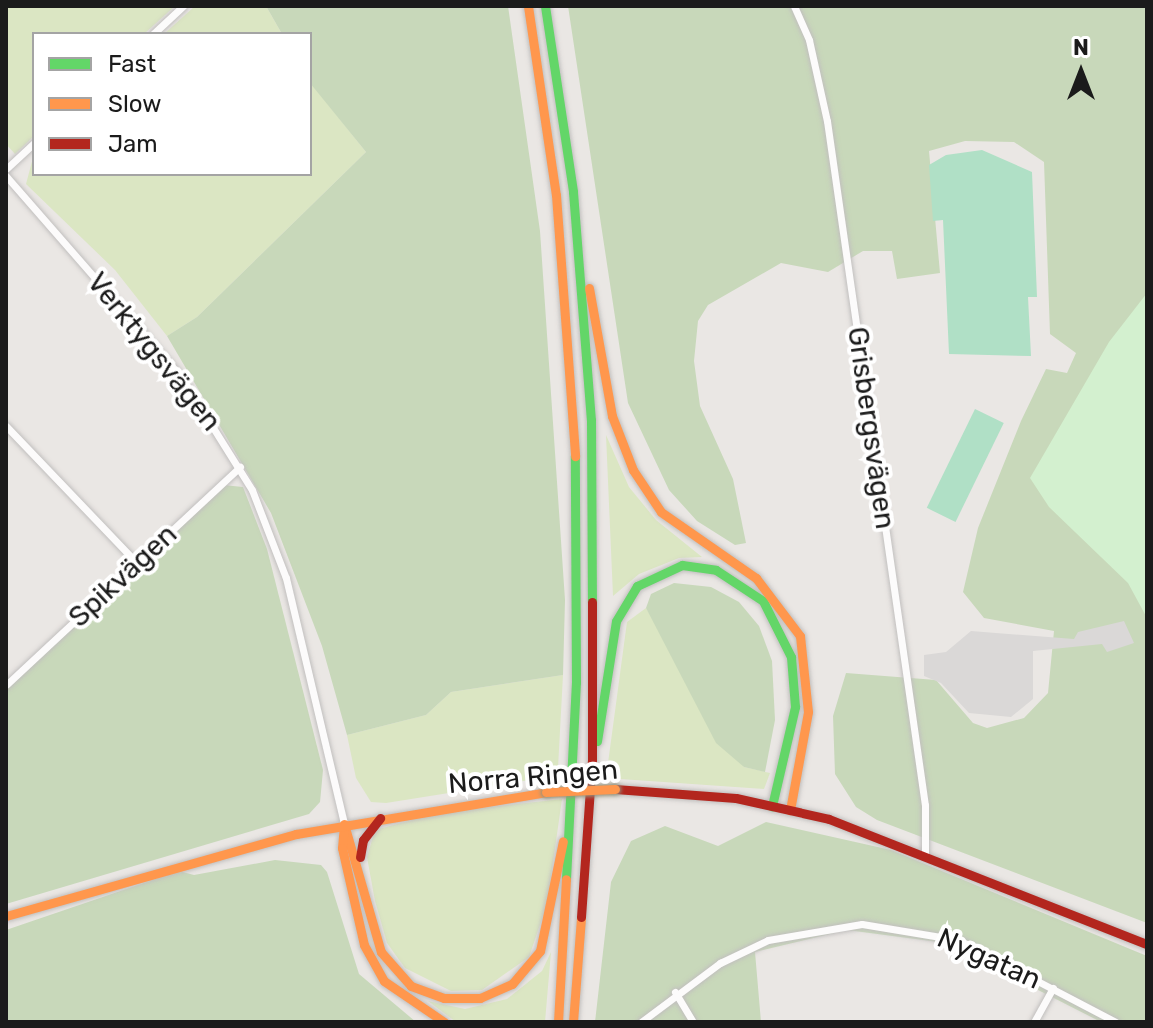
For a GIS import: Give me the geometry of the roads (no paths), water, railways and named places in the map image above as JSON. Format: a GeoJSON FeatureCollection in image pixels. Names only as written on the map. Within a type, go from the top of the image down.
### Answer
{"type":"FeatureCollection","features":[{"type":"Feature","properties":{"kind":"main road"},"geometry":{"type":"LineString","coordinates":[[528,6],[556,195],[575,435],[571,815],[558,1022]]}},
{"type":"Feature","properties":{"kind":"main road"},"geometry":{"type":"LineString","coordinates":[[545,6],[579,250],[612,416],[633,470],[680,529],[756,578],[783,606],[800,636],[808,712],[790,810]]}},
{"type":"Feature","properties":{"kind":"main road"},"geometry":{"type":"LineString","coordinates":[[573,1022],[592,759],[592,451],[579,250]]}},
{"type":"Feature","properties":{"kind":"main road"},"geometry":{"type":"LineString","coordinates":[[592,759],[616,621],[637,586],[662,571],[701,566],[731,577],[763,601],[791,657],[795,707],[772,806]]}},
{"type":"Feature","properties":{"kind":"main road","name":"Norra Ringen"},"geometry":{"type":"LineString","coordinates":[[6,916],[189,861],[344,824],[546,792],[615,789],[790,810],[925,854],[1147,944]]}},
{"type":"Feature","properties":{"kind":"main road"},"geometry":{"type":"LineString","coordinates":[[344,824],[358,860],[381,952],[411,986],[444,998],[480,998],[512,984],[540,951],[571,815]]}},
{"type":"Feature","properties":{"kind":"main road"},"geometry":{"type":"LineString","coordinates":[[358,860],[363,840],[380,818]]}},
{"type":"Feature","properties":{"kind":"main road"},"geometry":{"type":"LineString","coordinates":[[344,824],[342,848],[364,945],[384,981],[444,1022]]}},
{"type":"Feature","properties":{"kind":"street"},"geometry":{"type":"LineString","coordinates":[[155,32],[183,6]]}},
{"type":"Feature","properties":{"kind":"street","name":"Grisbergsvägen"},"geometry":{"type":"LineString","coordinates":[[794,6],[809,40],[827,121],[925,805],[925,854]]}},
{"type":"Feature","properties":{"kind":"street"},"geometry":{"type":"LineString","coordinates":[[6,169],[32,145]]}},
{"type":"Feature","properties":{"kind":"street","name":"Verktygsvägen"},"geometry":{"type":"LineString","coordinates":[[6,176],[182,378],[240,467],[286,578],[344,824]]}},
{"type":"Feature","properties":{"kind":"street"},"geometry":{"type":"LineString","coordinates":[[6,426],[137,563]]}},
{"type":"Feature","properties":{"kind":"street","name":"Spikvägen"},"geometry":{"type":"LineString","coordinates":[[6,685],[240,467]]}},
{"type":"Feature","properties":{"kind":"street","name":"Nygatan"},"geometry":{"type":"LineString","coordinates":[[641,1022],[675,992],[768,940],[862,924],[959,940],[1116,1022]]}},
{"type":"Feature","properties":{"kind":"street"},"geometry":{"type":"LineString","coordinates":[[1034,1022],[1053,988]]}},
{"type":"Feature","properties":{"kind":"street"},"geometry":{"type":"LineString","coordinates":[[675,992],[693,1022]]}}]}
